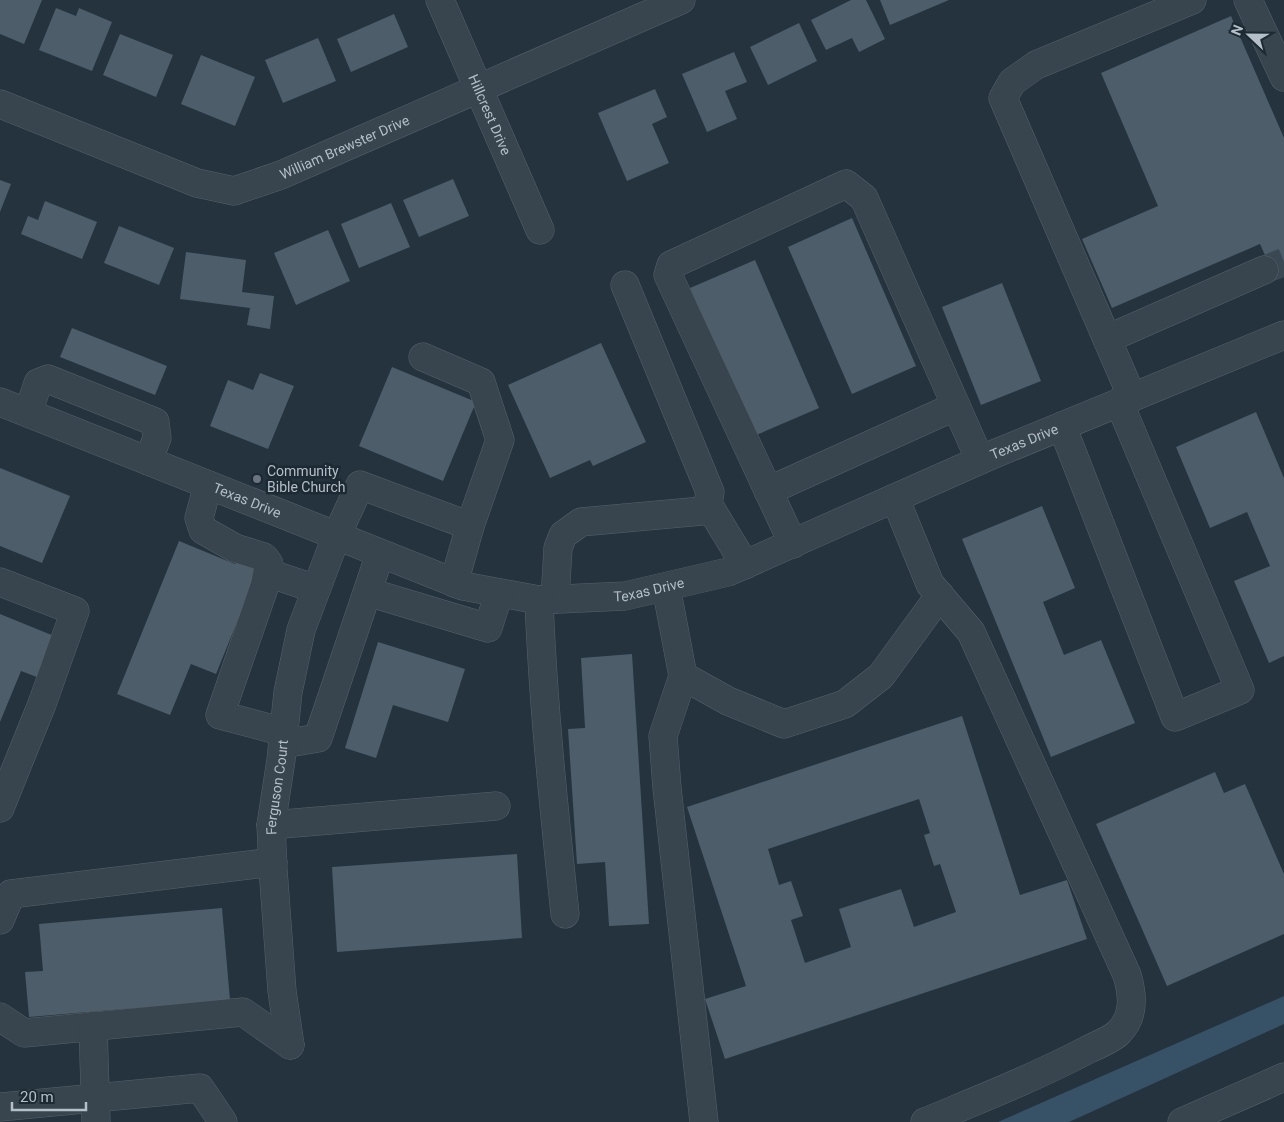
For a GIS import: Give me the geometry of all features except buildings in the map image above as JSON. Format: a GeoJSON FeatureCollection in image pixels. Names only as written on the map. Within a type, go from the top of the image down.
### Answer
{"type":"FeatureCollection","features":[{"type":"Feature","properties":{"kind":"street","name":"Hillcrest Drive"},"geometry":{"type":"LineString","coordinates":[[440,0],[540,230]]}},
{"type":"Feature","properties":{"kind":"street","name":"William Brewster Drive"},"geometry":{"type":"LineString","coordinates":[[0,104],[197,183],[234,191],[281,175],[681,0]]}},
{"type":"Feature","properties":{"kind":"street"},"geometry":{"type":"LineString","coordinates":[[1062,426],[1175,717],[1240,690],[1126,399],[1107,339],[1003,98],[1012,82],[1036,65],[1192,0]]}},
{"type":"Feature","properties":{"kind":"street"},"geometry":{"type":"LineString","coordinates":[[1248,0],[1284,77]]}},
{"type":"Feature","properties":{"kind":"street"},"geometry":{"type":"LineString","coordinates":[[793,544],[668,275],[671,265],[846,184],[864,198],[980,460]]}},
{"type":"Feature","properties":{"kind":"street"},"geometry":{"type":"LineString","coordinates":[[1107,339],[1264,270]]}},
{"type":"Feature","properties":{"kind":"street"},"geometry":{"type":"LineString","coordinates":[[565,914],[541,655],[547,599],[558,548],[563,535],[581,522],[702,511],[708,504],[710,492],[625,285]]}},
{"type":"Feature","properties":{"kind":"street","name":"Texas Drive"},"geometry":{"type":"LineString","coordinates":[[0,402],[463,586],[547,599],[625,596],[728,572],[980,460],[1284,334]]}},
{"type":"Feature","properties":{"kind":"street"},"geometry":{"type":"LineString","coordinates":[[423,357],[481,382],[500,440],[470,526],[454,583]]}},
{"type":"Feature","properties":{"kind":"street"},"geometry":{"type":"LineString","coordinates":[[28,413],[38,383],[48,379],[155,422],[156,438],[148,461]]}},
{"type":"Feature","properties":{"kind":"street"},"geometry":{"type":"LineString","coordinates":[[768,491],[956,406]]}},
{"type":"Feature","properties":{"kind":"street"},"geometry":{"type":"LineString","coordinates":[[208,485],[199,518],[203,530],[236,548],[264,557],[270,564],[265,585],[220,715],[283,738],[318,738],[380,554]]}},
{"type":"Feature","properties":{"kind":"street","name":"Ferguson Court"},"geometry":{"type":"LineString","coordinates":[[93,1026],[243,1012],[290,1045],[282,991],[272,825],[288,692],[301,630],[336,537],[360,485],[470,526]]}},
{"type":"Feature","properties":{"kind":"street"},"geometry":{"type":"LineString","coordinates":[[895,498],[930,584],[971,632],[1127,975],[1132,992],[1132,1005],[1127,1020],[1119,1033],[1067,1060],[925,1122]]}},
{"type":"Feature","properties":{"kind":"street"},"geometry":{"type":"LineString","coordinates":[[708,504],[745,565]]}},
{"type":"Feature","properties":{"kind":"street"},"geometry":{"type":"LineString","coordinates":[[268,573],[316,589]]}},
{"type":"Feature","properties":{"kind":"street"},"geometry":{"type":"LineString","coordinates":[[0,582],[75,611],[42,704],[0,808]]}},
{"type":"Feature","properties":{"kind":"street"},"geometry":{"type":"LineString","coordinates":[[666,587],[683,676],[663,736],[668,798],[704,1122]]}},
{"type":"Feature","properties":{"kind":"street"},"geometry":{"type":"LineString","coordinates":[[368,592],[488,628],[499,593]]}},
{"type":"Feature","properties":{"kind":"street"},"geometry":{"type":"LineString","coordinates":[[683,676],[728,701],[784,724],[844,704],[881,676],[940,595]]}},
{"type":"Feature","properties":{"kind":"street"},"geometry":{"type":"LineString","coordinates":[[272,825],[496,806]]}},
{"type":"Feature","properties":{"kind":"street"},"geometry":{"type":"LineString","coordinates":[[0,920],[11,894],[273,862]]}},
{"type":"Feature","properties":{"kind":"street"},"geometry":{"type":"LineString","coordinates":[[0,1017],[24,1033],[93,1026],[96,1109]]}},
{"type":"Feature","properties":{"kind":"street"},"geometry":{"type":"LineString","coordinates":[[1182,1122],[1284,1077]]}},
{"type":"Feature","properties":{"kind":"street"},"geometry":{"type":"LineString","coordinates":[[0,1107],[96,1109],[200,1088],[224,1122]]}},
{"type":"Feature","properties":{"kind":"water"},"geometry":{"type":"Polygon","coordinates":[[[1284,996],[1284,1024],[1069,1122],[998,1122],[1284,996]]]}},
{"type":"Feature","properties":{"kind":"tunnel"},"geometry":{"type":"LineString","coordinates":[[1264,270],[1284,262]]}},
{"type":"Feature","properties":{"kind":"place","name":"Community Bible Church"},"geometry":{"type":"Point","coordinates":[257,479]}}]}
